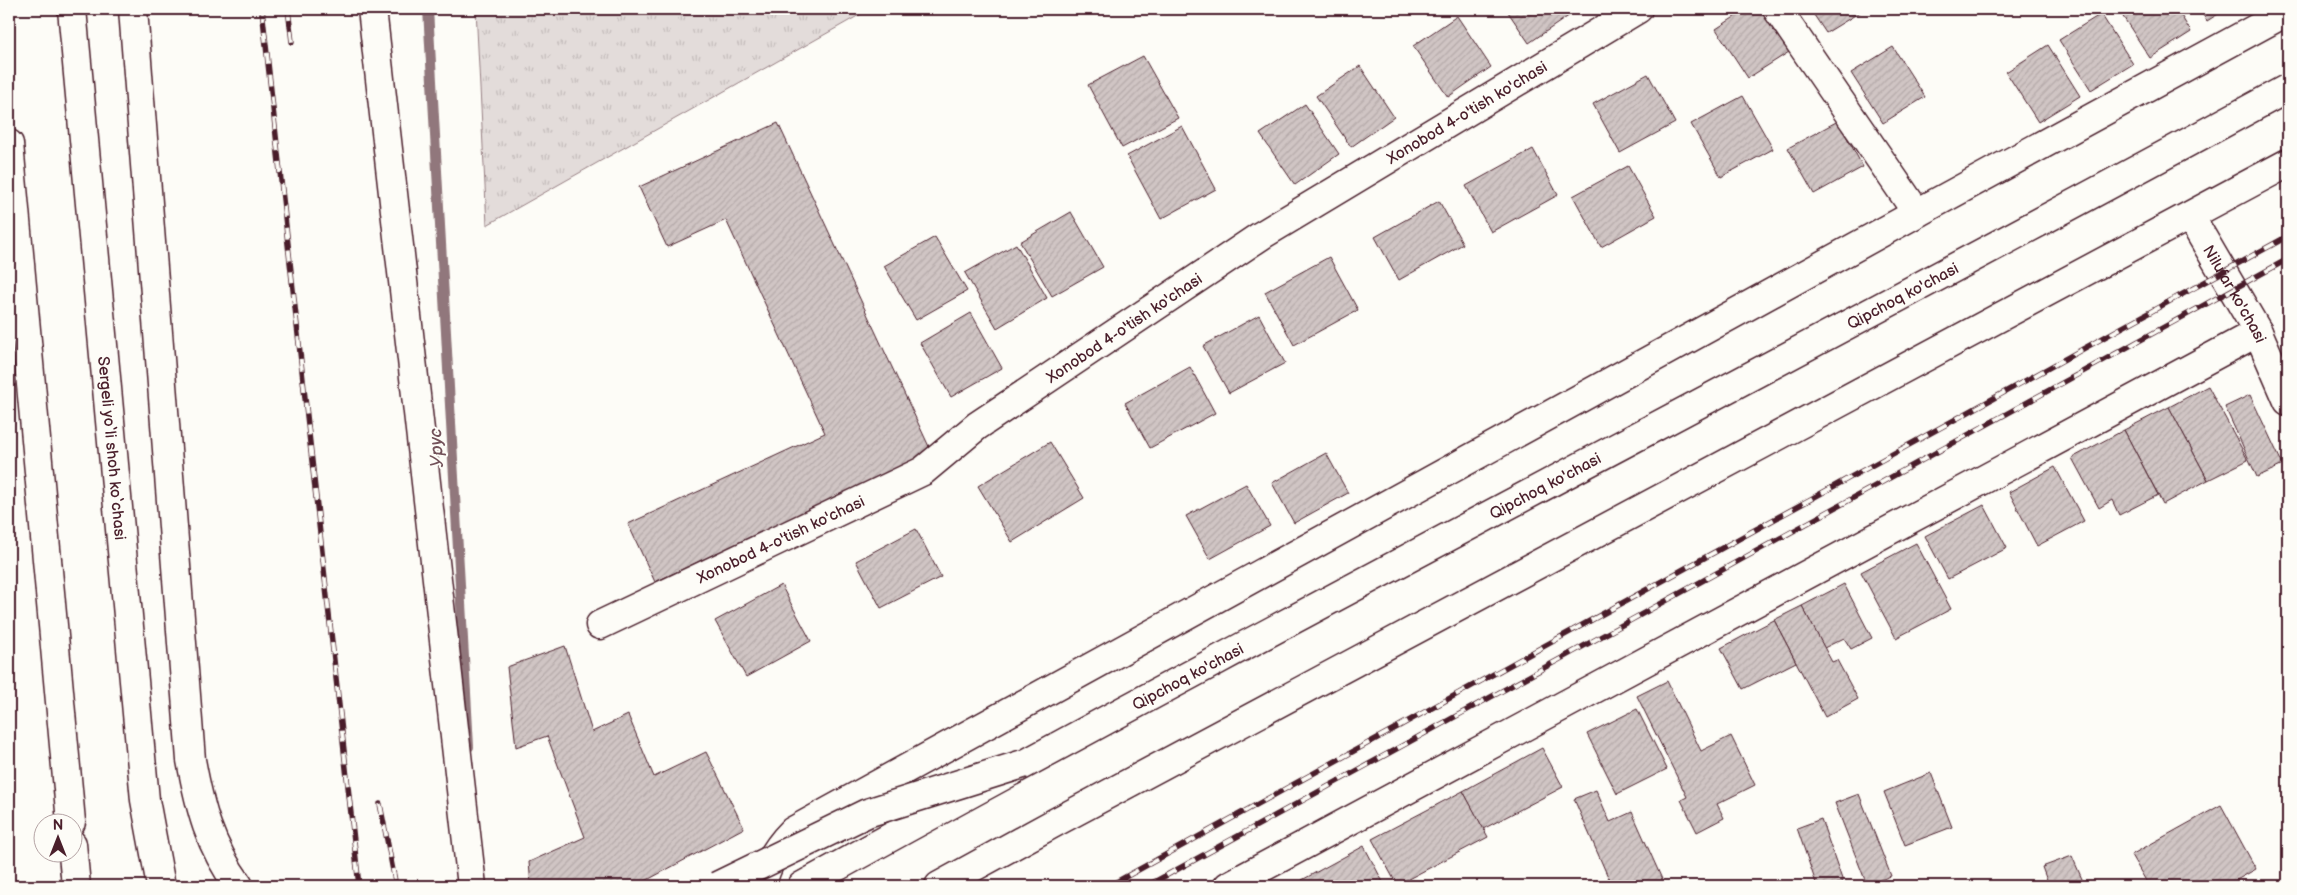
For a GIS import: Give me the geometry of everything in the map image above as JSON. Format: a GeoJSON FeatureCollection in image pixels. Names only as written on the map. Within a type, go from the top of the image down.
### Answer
{"type":"FeatureCollection","features":[{"type":"Feature","properties":{"kind":"main road","name":"Sergeli yo‘li shoh ko‘chasi"},"geometry":{"type":"LineString","coordinates":[[72,9],[145,800],[161,886]]}},
{"type":"Feature","properties":{"kind":"main road"},"geometry":{"type":"LineString","coordinates":[[133,9],[191,760],[204,820],[215,847],[239,886]]}},
{"type":"Feature","properties":{"kind":"main road"},"geometry":{"type":"LineString","coordinates":[[372,9],[472,886]]}},
{"type":"Feature","properties":{"kind":"main road","name":"Xonobod 4-o'tish ko'chasi"},"geometry":{"type":"LineString","coordinates":[[600,625],[923,471],[977,426],[1262,236],[1638,9]]}},
{"type":"Feature","properties":{"kind":"main road"},"geometry":{"type":"LineString","coordinates":[[1777,9],[1917,212]]}},
{"type":"Feature","properties":{"kind":"main road"},"geometry":{"type":"LineString","coordinates":[[762,886],[769,862],[793,830],[1917,212],[2288,11]]}},
{"type":"Feature","properties":{"kind":"main road","name":"Qipchoq ko'chasi"},"geometry":{"type":"LineString","coordinates":[[802,886],[1023,764],[1979,256],[2288,88]]}},
{"type":"Feature","properties":{"kind":"main road"},"geometry":{"type":"LineString","coordinates":[[9,144],[69,812]]}},
{"type":"Feature","properties":{"kind":"main road"},"geometry":{"type":"LineString","coordinates":[[939,886],[1064,817],[2288,163]]}},
{"type":"Feature","properties":{"kind":"main road","name":"Nilufar ko'chasi"},"geometry":{"type":"LineString","coordinates":[[2190,216],[2258,332],[2288,401]]}},
{"type":"Feature","properties":{"kind":"main road"},"geometry":{"type":"LineString","coordinates":[[1228,886],[2258,332]]}},
{"type":"Feature","properties":{"kind":"main road"},"geometry":{"type":"LineString","coordinates":[[717,886],[868,813],[1023,764]]}},
{"type":"Feature","properties":{"kind":"main road"},"geometry":{"type":"LineString","coordinates":[[74,862],[76,886]]}},
{"type":"Feature","properties":{"kind":"green space"},"geometry":{"type":"Polygon","coordinates":[[[476,9],[870,9],[487,225],[476,9]]]}},
{"type":"Feature","properties":{"kind":"building"},"geometry":{"type":"Polygon","coordinates":[[[1506,9],[1570,9],[1573,13],[1529,43],[1506,9]]]}},
{"type":"Feature","properties":{"kind":"building"},"geometry":{"type":"Polygon","coordinates":[[[1747,9],[1762,9],[1789,52],[1748,78],[1716,29],[1747,9]]]}},
{"type":"Feature","properties":{"kind":"building"},"geometry":{"type":"Polygon","coordinates":[[[1810,9],[1865,9],[1826,33],[1810,9]]]}},
{"type":"Feature","properties":{"kind":"building"},"geometry":{"type":"Polygon","coordinates":[[[2118,9],[2177,9],[2191,32],[2150,58],[2118,9]]]}},
{"type":"Feature","properties":{"kind":"building"},"geometry":{"type":"Polygon","coordinates":[[[2199,9],[2226,9],[2207,21],[2199,9]]]}},
{"type":"Feature","properties":{"kind":"building"},"geometry":{"type":"Polygon","coordinates":[[[2101,14],[2133,64],[2091,90],[2059,40],[2101,14]]]}},
{"type":"Feature","properties":{"kind":"building"},"geometry":{"type":"Polygon","coordinates":[[[1457,16],[1491,67],[1448,97],[1413,46],[1457,16]]]}},
{"type":"Feature","properties":{"kind":"building"},"geometry":{"type":"Polygon","coordinates":[[[2048,45],[2080,96],[2038,122],[2006,72],[2048,45]]]}},
{"type":"Feature","properties":{"kind":"building"},"geometry":{"type":"Polygon","coordinates":[[[1893,47],[1925,97],[1883,123],[1851,73],[1893,47]]]}},
{"type":"Feature","properties":{"kind":"building"},"geometry":{"type":"Polygon","coordinates":[[[1143,56],[1178,118],[1122,148],[1088,85],[1143,56]]]}},
{"type":"Feature","properties":{"kind":"building"},"geometry":{"type":"Polygon","coordinates":[[[1360,66],[1394,117],[1351,147],[1316,96],[1360,66]]]}},
{"type":"Feature","properties":{"kind":"building"},"geometry":{"type":"Polygon","coordinates":[[[1648,74],[1675,123],[1620,153],[1593,104],[1648,74]]]}},
{"type":"Feature","properties":{"kind":"building"},"geometry":{"type":"Polygon","coordinates":[[[1743,96],[1773,149],[1721,177],[1691,124],[1743,96]]]}},
{"type":"Feature","properties":{"kind":"building"},"geometry":{"type":"Polygon","coordinates":[[[1305,104],[1339,154],[1295,185],[1260,134],[1305,104]]]}},
{"type":"Feature","properties":{"kind":"building"},"geometry":{"type":"Polygon","coordinates":[[[1838,121],[1863,167],[1814,194],[1788,148],[1838,121]]]}},
{"type":"Feature","properties":{"kind":"building"},"geometry":{"type":"Polygon","coordinates":[[[778,123],[932,453],[655,582],[628,524],[825,433],[726,220],[667,247],[639,187],[778,123]]]}},
{"type":"Feature","properties":{"kind":"building"},"geometry":{"type":"Polygon","coordinates":[[[1182,126],[1216,189],[1161,219],[1127,156],[1182,126]]]}},
{"type":"Feature","properties":{"kind":"building"},"geometry":{"type":"Polygon","coordinates":[[[1533,149],[1558,195],[1491,232],[1466,186],[1533,149]]]}},
{"type":"Feature","properties":{"kind":"building"},"geometry":{"type":"Polygon","coordinates":[[[1628,166],[1656,216],[1601,247],[1573,196],[1628,166]]]}},
{"type":"Feature","properties":{"kind":"building"},"geometry":{"type":"Polygon","coordinates":[[[1439,201],[1463,244],[1399,280],[1375,237],[1439,201]]]}},
{"type":"Feature","properties":{"kind":"building"},"geometry":{"type":"Polygon","coordinates":[[[1071,212],[1103,267],[1052,296],[1020,242],[1071,212]]]}},
{"type":"Feature","properties":{"kind":"building"},"geometry":{"type":"Polygon","coordinates":[[[935,237],[967,291],[916,320],[884,266],[935,237]]]}},
{"type":"Feature","properties":{"kind":"building"},"geometry":{"type":"Polygon","coordinates":[[[1016,244],[1047,298],[997,328],[965,273],[1016,244]]]}},
{"type":"Feature","properties":{"kind":"building"},"geometry":{"type":"Polygon","coordinates":[[[1329,257],[1358,310],[1294,345],[1265,292],[1329,257]]]}},
{"type":"Feature","properties":{"kind":"building"},"geometry":{"type":"Polygon","coordinates":[[[971,313],[1002,368],[951,397],[920,343],[971,313]]]}},
{"type":"Feature","properties":{"kind":"building"},"geometry":{"type":"Polygon","coordinates":[[[1259,315],[1285,363],[1229,393],[1203,346],[1259,315]]]}},
{"type":"Feature","properties":{"kind":"building"},"geometry":{"type":"Polygon","coordinates":[[[1190,367],[1215,413],[1150,448],[1125,403],[1190,367]]]}},
{"type":"Feature","properties":{"kind":"building"},"geometry":{"type":"Polygon","coordinates":[[[2208,386],[2248,460],[2208,480],[2169,407],[2208,386]]]}},
{"type":"Feature","properties":{"kind":"building"},"geometry":{"type":"Polygon","coordinates":[[[2250,395],[2283,465],[2257,477],[2225,407],[2250,395]]]}},
{"type":"Feature","properties":{"kind":"building"},"geometry":{"type":"Polygon","coordinates":[[[2169,407],[2208,480],[2163,504],[2124,430],[2169,407]]]}},
{"type":"Feature","properties":{"kind":"building"},"geometry":{"type":"Polygon","coordinates":[[[2124,430],[2158,495],[2119,515],[2112,500],[2099,508],[2072,458],[2124,430]]]}},
{"type":"Feature","properties":{"kind":"building"},"geometry":{"type":"Polygon","coordinates":[[[1050,442],[1084,498],[1012,542],[978,486],[1050,442]]]}},
{"type":"Feature","properties":{"kind":"building"},"geometry":{"type":"Polygon","coordinates":[[[1326,453],[1348,493],[1294,523],[1272,483],[1326,453]]]}},
{"type":"Feature","properties":{"kind":"building"},"geometry":{"type":"Polygon","coordinates":[[[2055,467],[2084,521],[2037,546],[2009,492],[2055,467]]]}},
{"type":"Feature","properties":{"kind":"building"},"geometry":{"type":"Polygon","coordinates":[[[1246,484],[1270,526],[1210,559],[1186,516],[1246,484]]]}},
{"type":"Feature","properties":{"kind":"building"},"geometry":{"type":"Polygon","coordinates":[[[1984,505],[2007,548],[1948,579],[1925,536],[1984,505]]]}},
{"type":"Feature","properties":{"kind":"building"},"geometry":{"type":"Polygon","coordinates":[[[916,529],[941,577],[881,608],[856,561],[916,529]]]}},
{"type":"Feature","properties":{"kind":"building"},"geometry":{"type":"Polygon","coordinates":[[[1916,543],[1951,609],[1896,638],[1861,572],[1916,543]]]}},
{"type":"Feature","properties":{"kind":"building"},"geometry":{"type":"Polygon","coordinates":[[[1844,584],[1872,638],[1851,649],[1844,638],[1824,648],[1802,606],[1844,584]]]}},
{"type":"Feature","properties":{"kind":"building"},"geometry":{"type":"Polygon","coordinates":[[[781,585],[811,641],[746,677],[715,621],[781,585]]]}},
{"type":"Feature","properties":{"kind":"building"},"geometry":{"type":"Polygon","coordinates":[[[1802,606],[1832,662],[1837,660],[1858,699],[1825,717],[1774,620],[1802,606]]]}},
{"type":"Feature","properties":{"kind":"building"},"geometry":{"type":"Polygon","coordinates":[[[1774,620],[1796,662],[1743,689],[1721,648],[1774,620]]]}},
{"type":"Feature","properties":{"kind":"building"},"geometry":{"type":"Polygon","coordinates":[[[565,646],[592,732],[628,715],[654,777],[706,752],[744,828],[636,886],[531,886],[529,862],[585,837],[547,736],[516,747],[507,667],[565,646]]]}},
{"type":"Feature","properties":{"kind":"building"},"geometry":{"type":"Polygon","coordinates":[[[1667,681],[1701,751],[1731,736],[1755,785],[1717,804],[1724,818],[1697,832],[1681,800],[1687,797],[1637,696],[1667,681]]]}},
{"type":"Feature","properties":{"kind":"building"},"geometry":{"type":"Polygon","coordinates":[[[1637,709],[1667,769],[1617,794],[1587,734],[1637,709]]]}},
{"type":"Feature","properties":{"kind":"building"},"geometry":{"type":"Polygon","coordinates":[[[1542,748],[1563,787],[1483,829],[1463,791],[1542,748]]]}},
{"type":"Feature","properties":{"kind":"building"},"geometry":{"type":"Polygon","coordinates":[[[1931,773],[1952,827],[1905,845],[1884,792],[1931,773]]]}},
{"type":"Feature","properties":{"kind":"building"},"geometry":{"type":"Polygon","coordinates":[[[1596,790],[1610,822],[1632,812],[1665,886],[1612,886],[1574,799],[1596,790]]]}},
{"type":"Feature","properties":{"kind":"building"},"geometry":{"type":"Polygon","coordinates":[[[1463,791],[1488,837],[1397,885],[1372,839],[1463,791]]]}},
{"type":"Feature","properties":{"kind":"building"},"geometry":{"type":"Polygon","coordinates":[[[1859,794],[1891,876],[1867,885],[1835,803],[1859,794]]]}},
{"type":"Feature","properties":{"kind":"building"},"geometry":{"type":"Polygon","coordinates":[[[2221,805],[2256,869],[2226,886],[2149,886],[2131,855],[2221,805]]]}},
{"type":"Feature","properties":{"kind":"building"},"geometry":{"type":"Polygon","coordinates":[[[1821,819],[1843,882],[1831,886],[1817,886],[1797,828],[1821,819]]]}},
{"type":"Feature","properties":{"kind":"building"},"geometry":{"type":"Polygon","coordinates":[[[1364,846],[1384,884],[1379,886],[1305,886],[1302,880],[1364,846]]]}},
{"type":"Feature","properties":{"kind":"building"},"geometry":{"type":"Polygon","coordinates":[[[2072,856],[2085,886],[2049,886],[2042,867],[2072,856]]]}},
{"type":"Feature","properties":{"kind":"waterway","name":"Урус"},"geometry":{"type":"LineString","coordinates":[[428,9],[469,747]]}},
{"type":"Feature","properties":{"kind":"railway"},"geometry":{"type":"LineString","coordinates":[[262,9],[359,886]]}},
{"type":"Feature","properties":{"kind":"railway"},"geometry":{"type":"LineString","coordinates":[[288,9],[292,42]]}},
{"type":"Feature","properties":{"kind":"railway"},"geometry":{"type":"LineString","coordinates":[[1109,886],[2288,236]]}},
{"type":"Feature","properties":{"kind":"railway"},"geometry":{"type":"LineString","coordinates":[[1147,886],[2288,259]]}},
{"type":"Feature","properties":{"kind":"railway"},"geometry":{"type":"LineString","coordinates":[[380,804],[396,886]]}}]}
